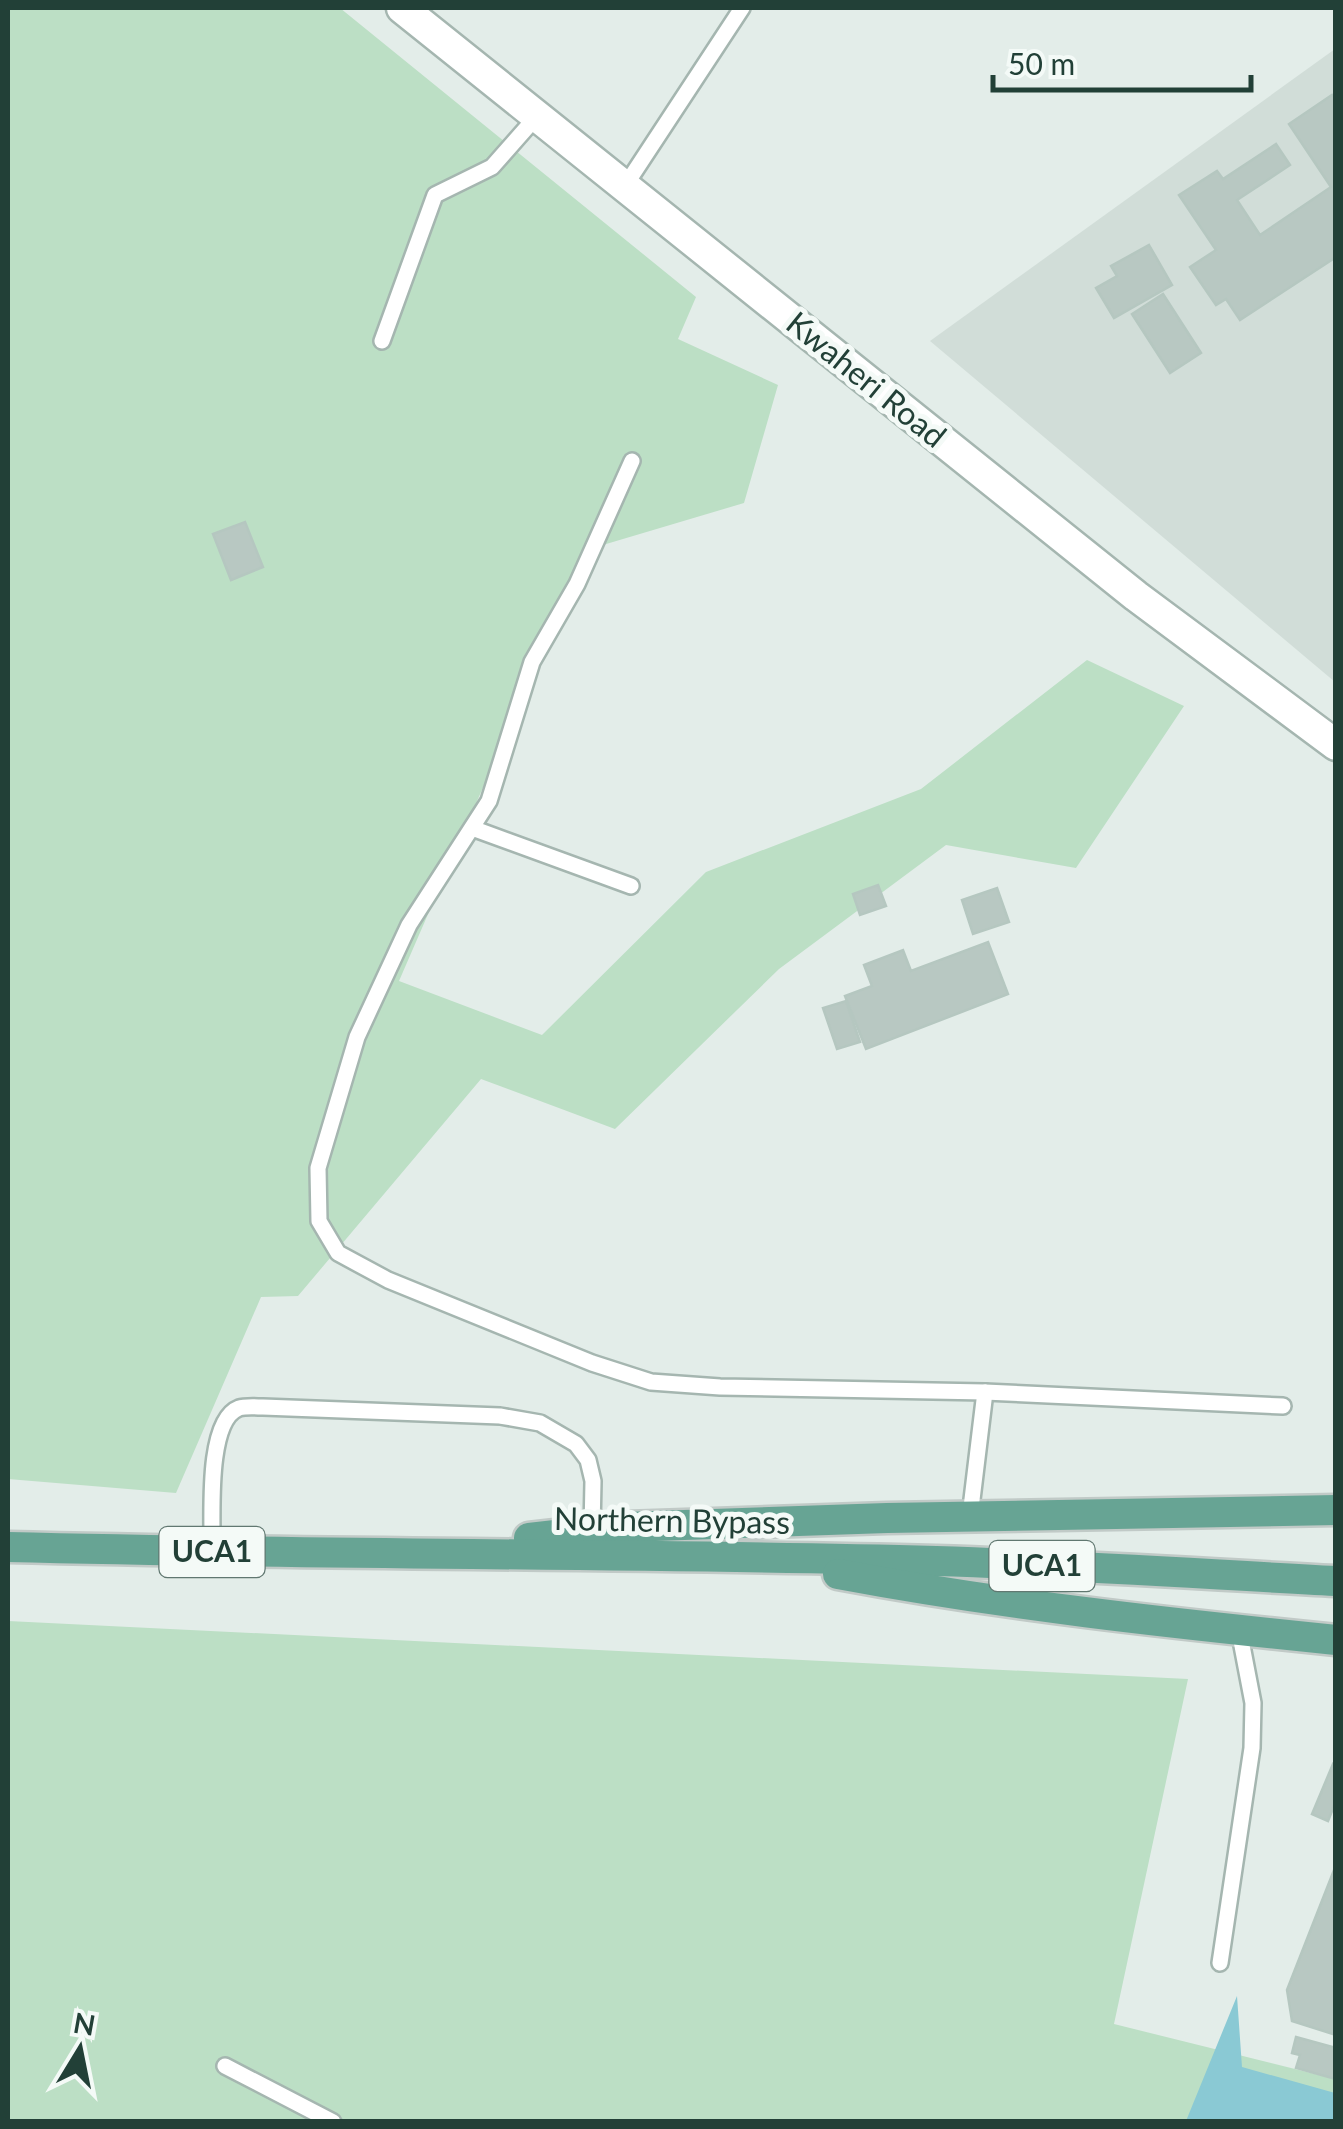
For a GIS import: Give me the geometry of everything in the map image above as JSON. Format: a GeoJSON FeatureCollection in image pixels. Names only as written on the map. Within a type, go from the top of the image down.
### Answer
{"type":"FeatureCollection","features":[{"type":"Feature","properties":{"kind":"main road"},"geometry":{"type":"LineString","coordinates":[[417,1552],[626,1526],[1336,1510]]}},
{"type":"Feature","properties":{"kind":"main road","name":"Northern Bypass"},"geometry":{"type":"LineString","coordinates":[[8,1546],[960,1562],[1336,1580]]}},
{"type":"Feature","properties":{"kind":"main road"},"geometry":{"type":"LineString","coordinates":[[748,1558],[950,1595],[1336,1640]]}},
{"type":"Feature","properties":{"kind":"street","name":"Kwaheri Road"},"geometry":{"type":"LineString","coordinates":[[402,8],[1136,596],[1336,745]]}},
{"type":"Feature","properties":{"kind":"lane"},"geometry":{"type":"LineString","coordinates":[[625,186],[742,8]]}},
{"type":"Feature","properties":{"kind":"lane"},"geometry":{"type":"LineString","coordinates":[[382,341],[435,195],[492,167],[537,116]]}},
{"type":"Feature","properties":{"kind":"lane"},"geometry":{"type":"LineString","coordinates":[[632,461],[577,584],[532,662],[489,801],[409,925],[358,1037],[318,1168],[319,1221],[338,1253],[388,1280],[652,1382],[1284,1406]]}},
{"type":"Feature","properties":{"kind":"lane"},"geometry":{"type":"LineString","coordinates":[[472,828],[632,886]]}},
{"type":"Feature","properties":{"kind":"lane"},"geometry":{"type":"LineString","coordinates":[[970,1516],[985,1392]]}},
{"type":"Feature","properties":{"kind":"lane"},"geometry":{"type":"LineString","coordinates":[[212,1552],[216,1445],[223,1422],[238,1408],[500,1416],[540,1423],[576,1444],[588,1460],[593,1481],[592,1530]]}},
{"type":"Feature","properties":{"kind":"lane"},"geometry":{"type":"LineString","coordinates":[[1220,1963],[1252,1748],[1252,1703],[1239,1630]]}},
{"type":"Feature","properties":{"kind":"lane"},"geometry":{"type":"LineString","coordinates":[[226,2066],[333,2122]]}},
{"type":"Feature","properties":{"kind":"shaded area"},"geometry":{"type":"Polygon","coordinates":[[[1335,49],[1335,682],[930,341],[1335,49]]]}},
{"type":"Feature","properties":{"kind":"green space"},"geometry":{"type":"Polygon","coordinates":[[[8,8],[340,8],[696,297],[678,339],[778,385],[744,503],[586,550],[399,981],[542,1035],[706,872],[921,789],[1087,660],[1184,706],[1076,868],[946,845],[779,969],[615,1129],[481,1079],[298,1296],[261,1297],[176,1493],[8,1479],[8,8]]]}},
{"type":"Feature","properties":{"kind":"green space"},"geometry":{"type":"Polygon","coordinates":[[[8,1621],[1188,1679],[1114,2024],[1335,2079],[1335,2121],[8,2121],[8,1621]]]}},
{"type":"Feature","properties":{"kind":"water"},"geometry":{"type":"Polygon","coordinates":[[[1237,1996],[1242,2067],[1335,2093],[1335,2121],[1186,2121],[1237,1996]]]}},
{"type":"Feature","properties":{"kind":"building"},"geometry":{"type":"Polygon","coordinates":[[[1332,95],[1336,100],[1336,257],[1240,320],[1226,299],[1216,305],[1190,267],[1216,250],[1179,195],[1217,171],[1223,179],[1276,144],[1290,165],[1237,200],[1260,235],[1331,187],[1289,124],[1332,95]]]}},
{"type":"Feature","properties":{"kind":"building"},"geometry":{"type":"Polygon","coordinates":[[[1149,245],[1172,285],[1114,318],[1096,288],[1117,276],[1111,266],[1149,245]]]}},
{"type":"Feature","properties":{"kind":"building"},"geometry":{"type":"Polygon","coordinates":[[[1163,294],[1201,353],[1170,373],[1132,314],[1163,294]]]}},
{"type":"Feature","properties":{"kind":"building"},"geometry":{"type":"Polygon","coordinates":[[[245,522],[263,567],[231,580],[213,534],[245,522]]]}},
{"type":"Feature","properties":{"kind":"building"},"geometry":{"type":"Polygon","coordinates":[[[878,885],[886,906],[860,915],[853,894],[878,885]]]}},
{"type":"Feature","properties":{"kind":"building"},"geometry":{"type":"Polygon","coordinates":[[[997,888],[1009,922],[973,934],[962,900],[997,888]]]}},
{"type":"Feature","properties":{"kind":"building"},"geometry":{"type":"Polygon","coordinates":[[[988,942],[1008,994],[866,1049],[845,996],[872,986],[864,965],[903,950],[911,971],[988,942]]]}},
{"type":"Feature","properties":{"kind":"building"},"geometry":{"type":"Polygon","coordinates":[[[846,1001],[860,1042],[837,1049],[823,1008],[846,1001]]]}},
{"type":"Feature","properties":{"kind":"building"},"geometry":{"type":"Polygon","coordinates":[[[1333,1764],[1336,1801],[1328,1821],[1312,1814],[1333,1764]]]}},
{"type":"Feature","properties":{"kind":"building"},"geometry":{"type":"Polygon","coordinates":[[[1336,1865],[1336,2035],[1292,2021],[1287,1990],[1336,1865]]]}},
{"type":"Feature","properties":{"kind":"building"},"geometry":{"type":"Polygon","coordinates":[[[1296,2037],[1336,2048],[1336,2079],[1296,2068],[1300,2055],[1292,2053],[1296,2037]]]}}]}
